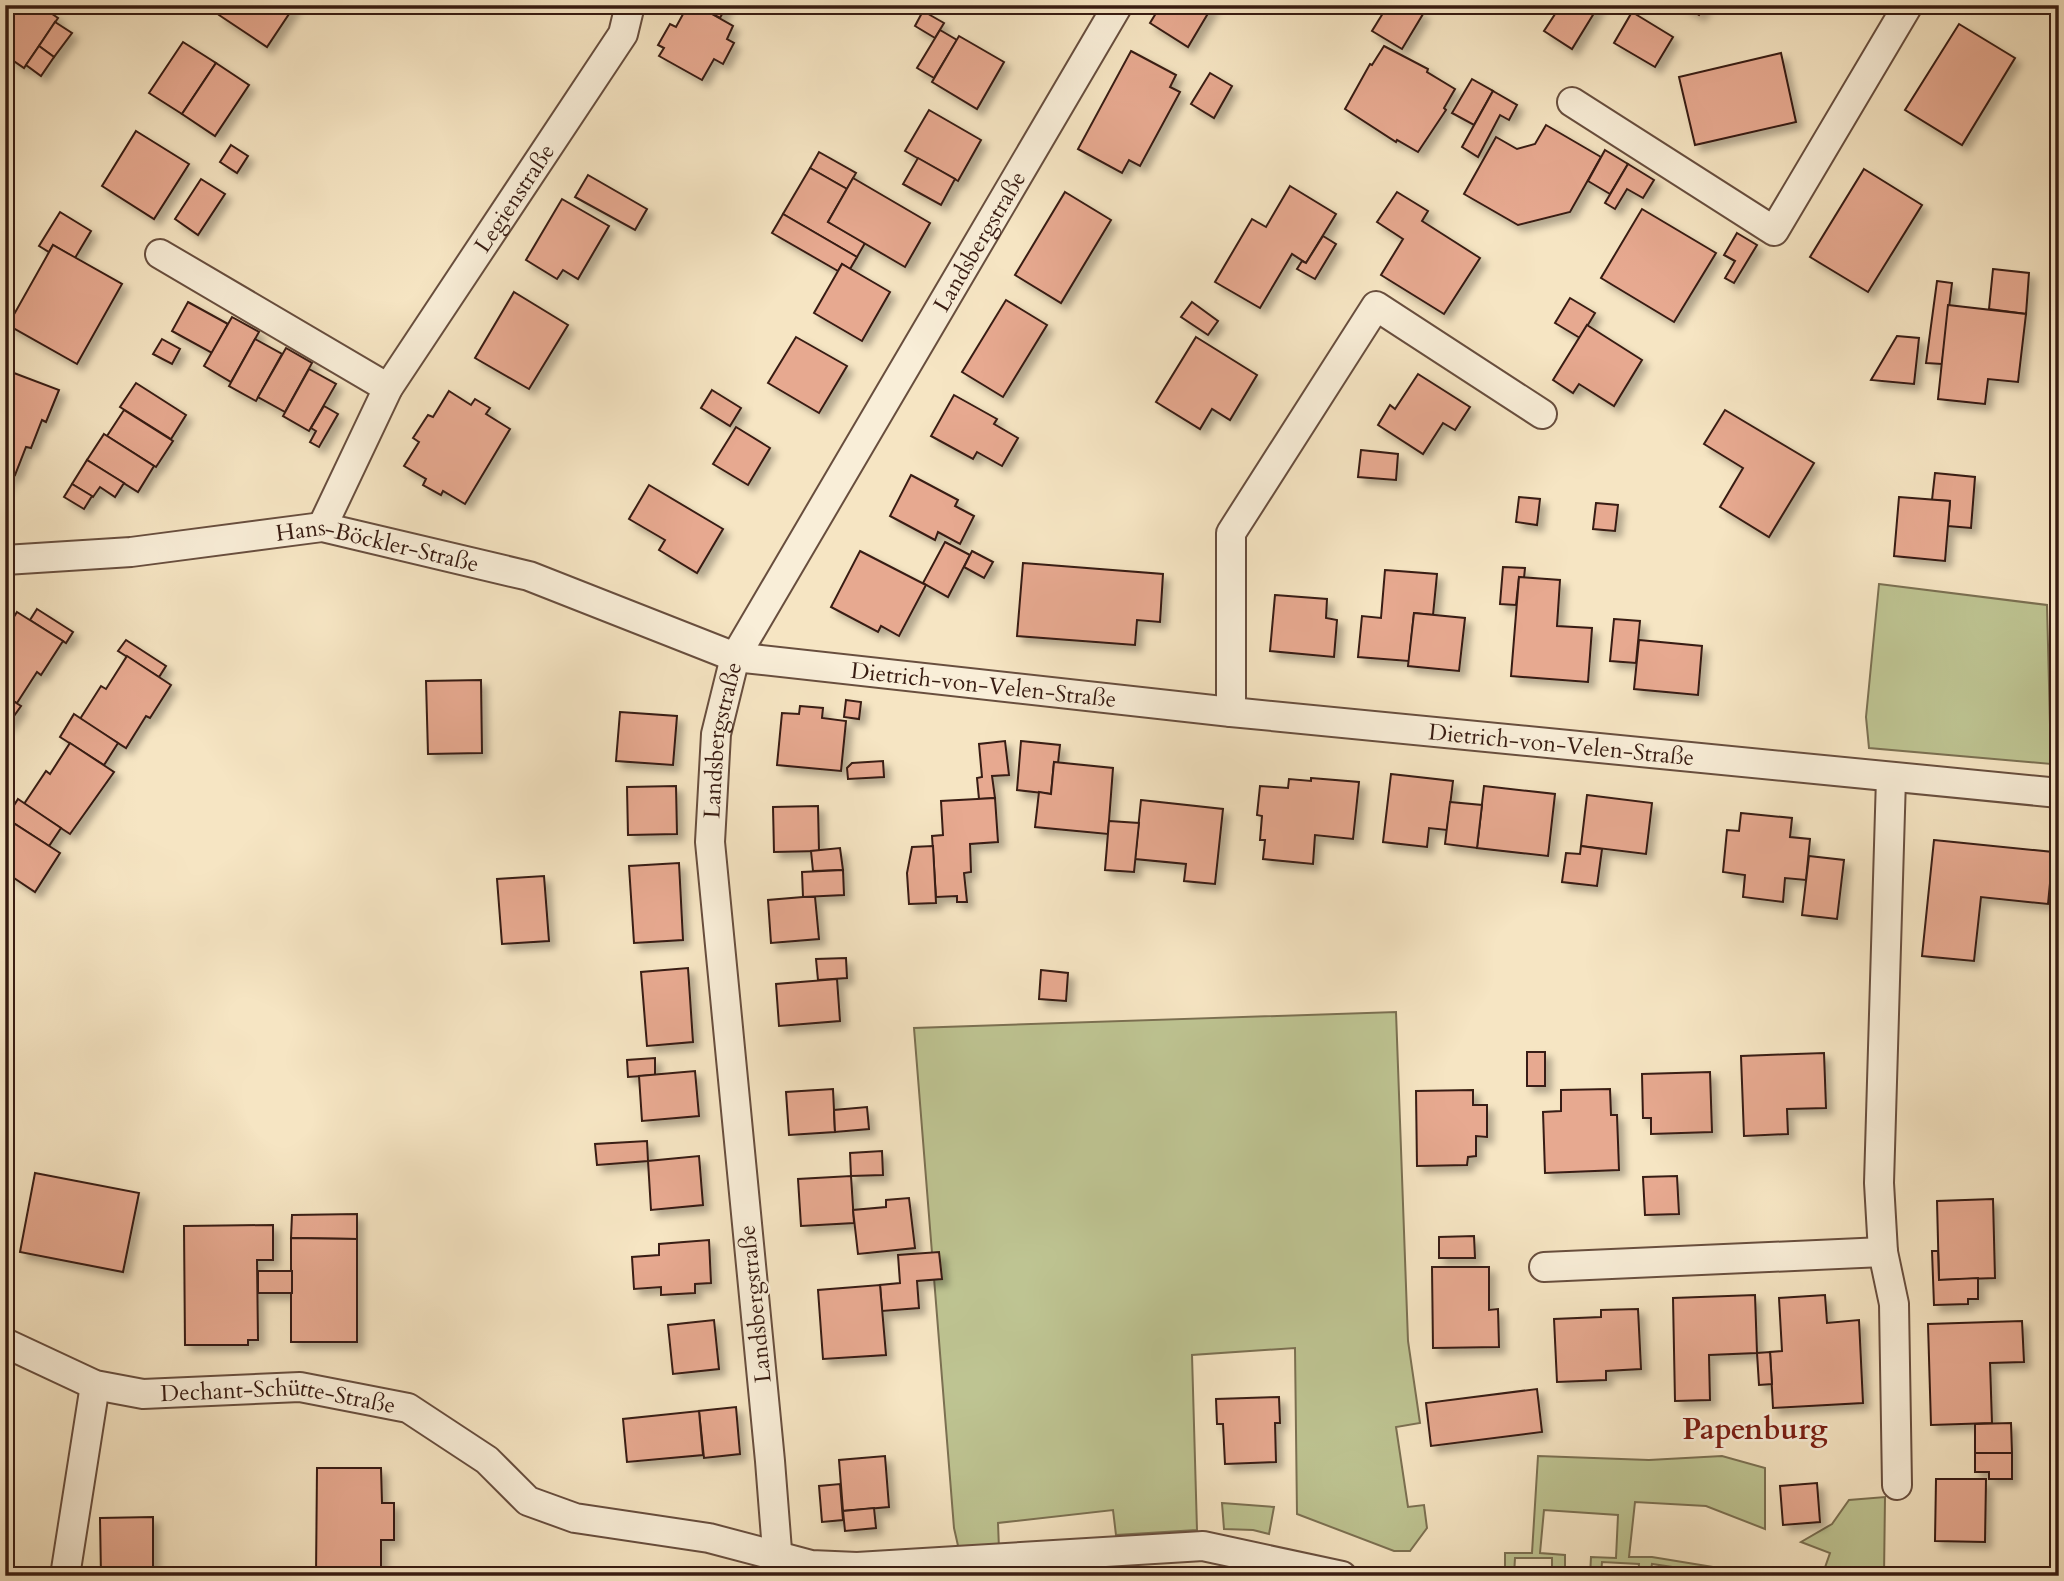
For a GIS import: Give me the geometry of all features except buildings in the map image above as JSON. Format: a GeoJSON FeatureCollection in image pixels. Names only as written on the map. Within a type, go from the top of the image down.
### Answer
{"type":"FeatureCollection","features":[{"type":"Feature","properties":{"kind":"street","name":"Legienstraße"},"geometry":{"type":"LineString","coordinates":[[322,527],[388,388],[623,34],[630,5]]}},
{"type":"Feature","properties":{"kind":"street","name":"Landsbergstraße"},"geometry":{"type":"LineString","coordinates":[[779,1566],[710,842],[716,734],[736,657],[1118,5]]}},
{"type":"Feature","properties":{"kind":"street"},"geometry":{"type":"LineString","coordinates":[[1572,102],[1774,231],[1908,5]]}},
{"type":"Feature","properties":{"kind":"street"},"geometry":{"type":"LineString","coordinates":[[160,254],[388,388]]}},
{"type":"Feature","properties":{"kind":"street"},"geometry":{"type":"LineString","coordinates":[[1231,712],[1231,533],[1376,306],[1542,414]]}},
{"type":"Feature","properties":{"kind":"street","name":"Hans-Böckler-Straße"},"geometry":{"type":"LineString","coordinates":[[5,560],[131,552],[322,527],[529,576],[736,657]]}},
{"type":"Feature","properties":{"kind":"street","name":"Dietrich-von-Velen-Straße"},"geometry":{"type":"LineString","coordinates":[[736,657],[1231,712],[2059,793]]}},
{"type":"Feature","properties":{"kind":"street"},"geometry":{"type":"LineString","coordinates":[[1891,778],[1879,1183],[1883,1252],[1894,1304],[1897,1485]]}},
{"type":"Feature","properties":{"kind":"street"},"geometry":{"type":"LineString","coordinates":[[1544,1267],[1883,1252]]}},
{"type":"Feature","properties":{"kind":"street","name":"Dechant-Schütte-Straße"},"geometry":{"type":"LineString","coordinates":[[5,1343],[95,1385],[143,1394],[300,1387],[408,1408],[487,1460],[528,1501],[575,1518],[709,1538],[779,1566],[857,1567],[1203,1546],[1342,1576]]}},
{"type":"Feature","properties":{"kind":"street"},"geometry":{"type":"LineString","coordinates":[[65,1576],[95,1385]]}},
{"type":"Feature","properties":{"kind":"green space"},"geometry":{"type":"Polygon","coordinates":[[[1879,584],[2047,605],[2051,764],[1869,748],[1866,717],[1879,584]]]}},
{"type":"Feature","properties":{"kind":"green space"},"geometry":{"type":"Polygon","coordinates":[[[1396,1012],[1408,1341],[1420,1423],[1396,1427],[1408,1507],[1424,1505],[1427,1528],[1410,1551],[1394,1551],[1297,1514],[1295,1348],[1192,1355],[1197,1530],[1116,1535],[1113,1510],[998,1523],[999,1549],[959,1550],[954,1528],[914,1028],[1396,1012]]]}},
{"type":"Feature","properties":{"kind":"green space"},"geometry":{"type":"Polygon","coordinates":[[[1538,1456],[1649,1460],[1722,1456],[1765,1468],[1765,1529],[1706,1506],[1635,1502],[1629,1557],[1652,1557],[1719,1568],[1727,1572],[1727,1576],[1712,1576],[1713,1573],[1652,1564],[1650,1576],[1638,1576],[1639,1564],[1602,1562],[1601,1576],[1590,1576],[1591,1557],[1616,1558],[1618,1515],[1544,1510],[1540,1553],[1565,1555],[1565,1576],[1552,1576],[1552,1558],[1515,1558],[1514,1576],[1505,1573],[1505,1553],[1532,1553],[1538,1456]]]}},
{"type":"Feature","properties":{"kind":"green space"},"geometry":{"type":"Polygon","coordinates":[[[1885,1497],[1884,1576],[1822,1576],[1830,1553],[1801,1542],[1832,1524],[1849,1500],[1885,1497]]]}},
{"type":"Feature","properties":{"kind":"green space"},"geometry":{"type":"Polygon","coordinates":[[[1222,1503],[1274,1507],[1269,1534],[1253,1530],[1224,1529],[1222,1503]]]}},
{"type":"Feature","properties":{"kind":"district","name":"Papenburg"},"geometry":{"type":"Point","coordinates":[1755,1429]}}]}
